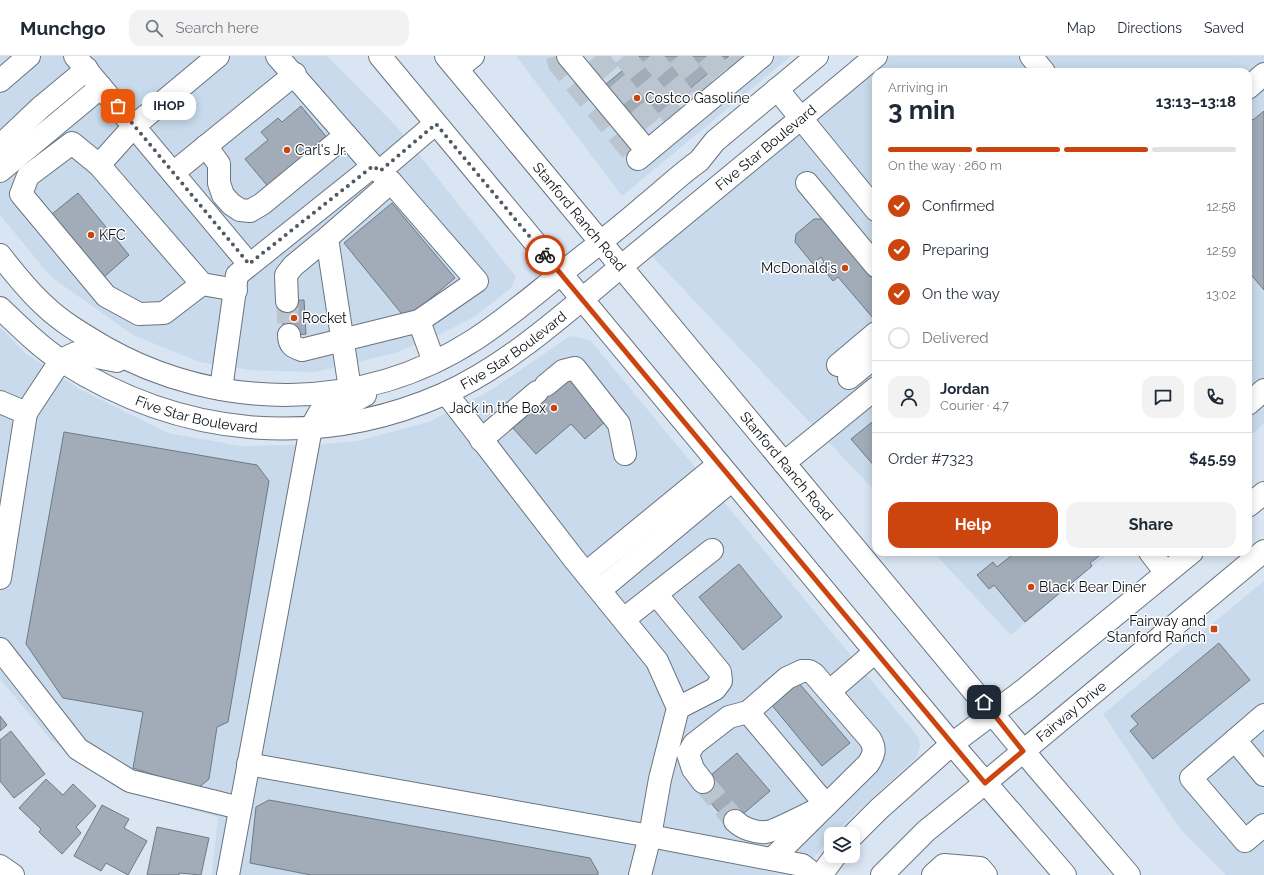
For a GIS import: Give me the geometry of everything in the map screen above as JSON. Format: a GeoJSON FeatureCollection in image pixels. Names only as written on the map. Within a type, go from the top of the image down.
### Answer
{"type":"FeatureCollection","features":[{"type":"Feature","properties":{"kind":"main road"},"geometry":{"type":"LineString","coordinates":[[0,81],[29,56]]}},
{"type":"Feature","properties":{"kind":"main road"},"geometry":{"type":"LineString","coordinates":[[99,165],[134,126],[218,56]]}},
{"type":"Feature","properties":{"kind":"main road"},"geometry":{"type":"LineString","coordinates":[[277,56],[295,74],[346,135],[382,173],[477,281],[419,321],[302,350],[293,346],[289,342],[289,335]]}},
{"type":"Feature","properties":{"kind":"main road"},"geometry":{"type":"LineString","coordinates":[[380,56],[875,652],[985,783],[1065,875]]}},
{"type":"Feature","properties":{"kind":"main road"},"geometry":{"type":"LineString","coordinates":[[568,56],[642,155],[762,56]]}},
{"type":"Feature","properties":{"kind":"main road","name":"Five Star Boulevard"},"geometry":{"type":"LineString","coordinates":[[0,255],[21,282],[46,308],[94,341],[144,367],[179,380],[221,389],[269,396],[317,394],[350,389],[388,380],[434,362],[474,340],[508,316],[699,161],[715,141],[817,56]]}},
{"type":"Feature","properties":{"kind":"main road","name":"Five Star Boulevard"},"geometry":{"type":"LineString","coordinates":[[0,308],[26,333],[61,360],[97,381],[130,397],[169,412],[215,422],[266,429],[311,428],[356,421],[397,411],[446,393],[483,373],[513,353],[581,299],[876,56]]}},
{"type":"Feature","properties":{"kind":"main road"},"geometry":{"type":"LineString","coordinates":[[1031,56],[1041,68]]}},
{"type":"Feature","properties":{"kind":"main road","name":"Stanford Ranch Road"},"geometry":{"type":"LineString","coordinates":[[458,60],[600,242],[993,713],[1023,751],[1128,875]]}},
{"type":"Feature","properties":{"kind":"main road"},"geometry":{"type":"LineString","coordinates":[[0,146],[40,108],[81,63],[249,264]]}},
{"type":"Feature","properties":{"kind":"main road"},"geometry":{"type":"LineString","coordinates":[[173,173],[295,74]]}},
{"type":"Feature","properties":{"kind":"main road"},"geometry":{"type":"LineString","coordinates":[[1252,84],[1264,74]]}},
{"type":"Feature","properties":{"kind":"main road"},"geometry":{"type":"LineString","coordinates":[[0,171],[101,87]]}},
{"type":"Feature","properties":{"kind":"main road"},"geometry":{"type":"LineString","coordinates":[[777,89],[872,205]]}},
{"type":"Feature","properties":{"kind":"main road"},"geometry":{"type":"LineString","coordinates":[[287,301],[286,275],[293,266],[327,238],[382,173],[436,124]]}},
{"type":"Feature","properties":{"kind":"main road"},"geometry":{"type":"LineString","coordinates":[[206,146],[219,164],[219,183],[223,195],[231,204],[240,210],[250,211],[262,204],[346,135]]}},
{"type":"Feature","properties":{"kind":"main road"},"geometry":{"type":"LineString","coordinates":[[202,284],[164,313],[139,314],[106,296],[21,194],[28,176],[72,143],[99,165],[202,284],[236,290]]}},
{"type":"Feature","properties":{"kind":"main road"},"geometry":{"type":"LineString","coordinates":[[221,389],[237,275],[249,264],[382,173]]}},
{"type":"Feature","properties":{"kind":"main road"},"geometry":{"type":"LineString","coordinates":[[807,183],[872,261]]}},
{"type":"Feature","properties":{"kind":"main road"},"geometry":{"type":"LineString","coordinates":[[327,238],[350,389]]}},
{"type":"Feature","properties":{"kind":"main road"},"geometry":{"type":"LineString","coordinates":[[419,321],[434,362]]}},
{"type":"Feature","properties":{"kind":"main road"},"geometry":{"type":"LineString","coordinates":[[872,338],[844,371],[872,358]]}},
{"type":"Feature","properties":{"kind":"main road"},"geometry":{"type":"LineString","coordinates":[[0,578],[26,413],[61,360],[76,353],[144,367]]}},
{"type":"Feature","properties":{"kind":"main road"},"geometry":{"type":"LineString","coordinates":[[481,440],[563,371],[575,368],[619,424],[625,454]]}},
{"type":"Feature","properties":{"kind":"main road"},"geometry":{"type":"LineString","coordinates":[[228,875],[311,428],[320,412],[358,399],[388,380]]}},
{"type":"Feature","properties":{"kind":"main road"},"geometry":{"type":"LineString","coordinates":[[1252,400],[1264,390]]}},
{"type":"Feature","properties":{"kind":"main road"},"geometry":{"type":"LineString","coordinates":[[784,463],[872,391]]}},
{"type":"Feature","properties":{"kind":"main road"},"geometry":{"type":"LineString","coordinates":[[446,393],[481,440],[586,573],[658,661],[678,708],[660,778],[650,836],[640,875]]}},
{"type":"Feature","properties":{"kind":"main road"},"geometry":{"type":"LineString","coordinates":[[0,402],[26,413]]}},
{"type":"Feature","properties":{"kind":"main road"},"geometry":{"type":"LineString","coordinates":[[586,573],[726,472]]}},
{"type":"Feature","properties":{"kind":"main road"},"geometry":{"type":"LineString","coordinates":[[600,590],[726,472]]}},
{"type":"Feature","properties":{"kind":"main road"},"geometry":{"type":"LineString","coordinates":[[1252,503],[1264,493]]}},
{"type":"Feature","properties":{"kind":"main road"},"geometry":{"type":"LineString","coordinates":[[624,619],[712,550]]}},
{"type":"Feature","properties":{"kind":"main road","name":"Fairway Drive"},"geometry":{"type":"LineString","coordinates":[[882,875],[926,831],[1264,551]]}},
{"type":"Feature","properties":{"kind":"main road"},"geometry":{"type":"LineString","coordinates":[[1153,556],[1166,573]]}},
{"type":"Feature","properties":{"kind":"main road"},"geometry":{"type":"LineString","coordinates":[[860,828],[879,809],[952,744],[993,713],[1187,556]]}},
{"type":"Feature","properties":{"kind":"main road"},"geometry":{"type":"LineString","coordinates":[[656,594],[720,672],[721,681],[715,689],[678,708]]}},
{"type":"Feature","properties":{"kind":"main road"},"geometry":{"type":"LineString","coordinates":[[0,649],[78,749],[130,781],[240,808]]}},
{"type":"Feature","properties":{"kind":"main road"},"geometry":{"type":"LineString","coordinates":[[830,691],[875,652]]}},
{"type":"Feature","properties":{"kind":"main road"},"geometry":{"type":"LineString","coordinates":[[703,782],[692,769],[688,754],[694,744],[730,716],[748,712],[788,678],[802,671],[809,671],[814,674],[830,691],[870,739],[874,745],[875,752],[868,764],[772,859]]}},
{"type":"Feature","properties":{"kind":"main road"},"geometry":{"type":"LineString","coordinates":[[748,712],[826,805]]}},
{"type":"Feature","properties":{"kind":"main road"},"geometry":{"type":"LineString","coordinates":[[1264,715],[1191,778],[1245,841],[1264,825]]}},
{"type":"Feature","properties":{"kind":"main road"},"geometry":{"type":"LineString","coordinates":[[1235,740],[1264,775]]}},
{"type":"Feature","properties":{"kind":"main road"},"geometry":{"type":"LineString","coordinates":[[248,764],[772,859],[802,865],[815,875]]}},
{"type":"Feature","properties":{"kind":"main road"},"geometry":{"type":"LineString","coordinates":[[735,821],[740,826],[748,829],[767,833],[826,805]]}},
{"type":"Feature","properties":{"kind":"main road"},"geometry":{"type":"LineString","coordinates":[[821,875],[830,863]]}},
{"type":"Feature","properties":{"kind":"main road"},"geometry":{"type":"LineString","coordinates":[[933,875],[944,865],[980,868],[986,875]]}},
{"type":"Feature","properties":{"kind":"main road"},"geometry":{"type":"LineString","coordinates":[[0,866],[13,875]]}},
{"type":"Feature","properties":{"kind":"shaded area"},"geometry":{"type":"Polygon","coordinates":[[[0,56],[327,56],[397,127],[516,277],[511,288],[474,317],[437,336],[395,353],[315,372],[249,370],[200,362],[133,335],[51,277],[0,215],[0,56]]]}},
{"type":"Feature","properties":{"kind":"shaded area"},"geometry":{"type":"Polygon","coordinates":[[[516,56],[791,56],[622,196],[516,56]]]}},
{"type":"Feature","properties":{"kind":"shaded area"},"geometry":{"type":"Polygon","coordinates":[[[889,56],[1264,56],[1264,424],[1252,434],[1252,68],[875,68],[889,56]]]}},
{"type":"Feature","properties":{"kind":"shaded area"},"geometry":{"type":"Polygon","coordinates":[[[872,70],[872,488],[650,254],[872,70]]]}},
{"type":"Feature","properties":{"kind":"shaded area"},"geometry":{"type":"Polygon","coordinates":[[[0,327],[26,354],[81,390],[168,433],[241,446],[323,444],[357,441],[429,422],[491,390],[570,336],[590,340],[919,738],[920,747],[916,758],[841,827],[824,827],[824,845],[799,875],[212,875],[218,817],[130,793],[52,741],[0,679],[0,327]]]}},
{"type":"Feature","properties":{"kind":"shaded area","name":"Black Bear Diner"},"geometry":{"type":"Polygon","coordinates":[[[937,556],[1105,556],[1011,635],[937,556]]]}},
{"type":"Feature","properties":{"kind":"shaded area"},"geometry":{"type":"Polygon","coordinates":[[[1264,581],[1264,875],[1226,875],[1181,830],[1103,714],[1264,581]]]}},
{"type":"Feature","properties":{"kind":"building","name":"Costco Gasoline"},"geometry":{"type":"Polygon","coordinates":[[[640,56],[729,56],[642,129],[605,85],[640,56]]]}},
{"type":"Feature","properties":{"kind":"building","name":"Carl's Jr."},"geometry":{"type":"Polygon","coordinates":[[[301,106],[329,140],[270,189],[245,159],[268,140],[261,132],[278,118],[282,122],[301,106]]]}},
{"type":"Feature","properties":{"kind":"building"},"geometry":{"type":"Polygon","coordinates":[[[1264,111],[1264,290],[1252,276],[1252,119],[1253,120],[1264,111]]]}},
{"type":"Feature","properties":{"kind":"building","name":"KFC"},"geometry":{"type":"Polygon","coordinates":[[[78,193],[129,255],[104,277],[52,214],[78,193]]]}},
{"type":"Feature","properties":{"kind":"building"},"geometry":{"type":"Polygon","coordinates":[[[392,203],[455,278],[406,319],[344,243],[392,203]]]}},
{"type":"Feature","properties":{"kind":"building","name":"McDonald's"},"geometry":{"type":"Polygon","coordinates":[[[814,219],[823,219],[840,240],[843,238],[872,273],[872,317],[838,277],[833,281],[820,265],[824,262],[821,257],[813,264],[795,242],[796,234],[814,219]]]}},
{"type":"Feature","properties":{"kind":"building","name":"Rocket"},"geometry":{"type":"Polygon","coordinates":[[[304,300],[306,334],[284,336],[281,301],[304,300]]]}},
{"type":"Feature","properties":{"kind":"building"},"geometry":{"type":"Polygon","coordinates":[[[542,379],[569,379],[606,421],[585,439],[571,424],[536,454],[512,427],[542,379]]]}},
{"type":"Feature","properties":{"kind":"building"},"geometry":{"type":"Polygon","coordinates":[[[872,422],[872,463],[851,439],[872,422]]]}},
{"type":"Feature","properties":{"kind":"building"},"geometry":{"type":"Polygon","coordinates":[[[64,432],[257,465],[269,481],[228,722],[217,727],[209,779],[197,789],[133,768],[143,712],[63,698],[26,644],[64,432]]]}},
{"type":"Feature","properties":{"kind":"building","name":"Black Bear Diner"},"geometry":{"type":"Polygon","coordinates":[[[1011,556],[1099,556],[1090,563],[1092,566],[1025,622],[994,585],[989,589],[977,575],[993,562],[997,567],[1011,556]]]}},
{"type":"Feature","properties":{"kind":"building"},"geometry":{"type":"Polygon","coordinates":[[[739,564],[782,617],[743,650],[699,597],[739,564]]]}},
{"type":"Feature","properties":{"kind":"building"},"geometry":{"type":"Polygon","coordinates":[[[1219,643],[1250,680],[1153,759],[1130,731],[1138,724],[1131,716],[1219,643]]]}},
{"type":"Feature","properties":{"kind":"building"},"geometry":{"type":"Polygon","coordinates":[[[798,682],[850,743],[822,766],[770,703],[798,682]]]}},
{"type":"Feature","properties":{"kind":"building"},"geometry":{"type":"Polygon","coordinates":[[[0,716],[7,725],[0,731],[0,716]]]}},
{"type":"Feature","properties":{"kind":"building"},"geometry":{"type":"Polygon","coordinates":[[[11,731],[45,774],[14,798],[0,781],[0,740],[11,731]]]}},
{"type":"Feature","properties":{"kind":"building"},"geometry":{"type":"Polygon","coordinates":[[[737,753],[770,791],[730,825],[697,787],[737,753]]]}},
{"type":"Feature","properties":{"kind":"building"},"geometry":{"type":"Polygon","coordinates":[[[46,779],[63,795],[73,784],[96,806],[76,827],[81,833],[62,854],[39,832],[41,829],[19,808],[46,779]]]}},
{"type":"Feature","properties":{"kind":"building"},"geometry":{"type":"Polygon","coordinates":[[[269,800],[590,858],[598,872],[598,875],[311,875],[250,863],[256,807],[269,800]]]}},
{"type":"Feature","properties":{"kind":"building"},"geometry":{"type":"Polygon","coordinates":[[[102,805],[129,819],[124,828],[147,841],[128,875],[106,863],[101,871],[74,856],[102,805]]]}},
{"type":"Feature","properties":{"kind":"building"},"geometry":{"type":"Polygon","coordinates":[[[157,827],[209,838],[201,875],[179,873],[179,875],[147,875],[157,827]]]}},
{"type":"Feature","properties":{"kind":"tunnel"},"geometry":{"type":"LineString","coordinates":[[557,56],[559,64],[638,159]]}},
{"type":"Feature","properties":{"kind":"tunnel"},"geometry":{"type":"LineString","coordinates":[[596,56],[664,137]]}},
{"type":"Feature","properties":{"kind":"tunnel"},"geometry":{"type":"LineString","coordinates":[[624,56],[680,124]]}},
{"type":"Feature","properties":{"kind":"tunnel"},"geometry":{"type":"LineString","coordinates":[[650,56],[696,111]]}},
{"type":"Feature","properties":{"kind":"tunnel"},"geometry":{"type":"LineString","coordinates":[[678,56],[712,97]]}},
{"type":"Feature","properties":{"kind":"tunnel"},"geometry":{"type":"LineString","coordinates":[[707,56],[730,83]]}},
{"type":"Feature","properties":{"kind":"tunnel"},"geometry":{"type":"LineString","coordinates":[[731,56],[744,71]]}},
{"type":"Feature","properties":{"kind":"tunnel"},"geometry":{"type":"LineString","coordinates":[[287,301],[289,335]]}},
{"type":"Feature","properties":{"kind":"tunnel"},"geometry":{"type":"LineString","coordinates":[[703,782],[735,821]]}},
{"type":"Feature","properties":{"kind":"way so far"},"geometry":{"type":"LineString","coordinates":[[118,106],[249,264],[373,166],[380,171],[436,124],[545,255]]}},
{"type":"Feature","properties":{"kind":"place","name":"Costco Gasoline"},"geometry":{"type":"Point","coordinates":[637,98]}},
{"type":"Feature","properties":{"kind":"place","name":"IHOP"},"geometry":{"type":"Point","coordinates":[118,106]}},
{"type":"Feature","properties":{"kind":"place","name":"Carl's Jr."},"geometry":{"type":"Point","coordinates":[287,150]}},
{"type":"Feature","properties":{"kind":"place","name":"KFC"},"geometry":{"type":"Point","coordinates":[91,235]}},
{"type":"Feature","properties":{"kind":"place","name":"McDonald's"},"geometry":{"type":"Point","coordinates":[845,268]}},
{"type":"Feature","properties":{"kind":"place","name":"Rocket"},"geometry":{"type":"Point","coordinates":[294,318]}},
{"type":"Feature","properties":{"kind":"place","name":"Jack in the Box"},"geometry":{"type":"Point","coordinates":[554,408]}},
{"type":"Feature","properties":{"kind":"place","name":"Black Bear Diner"},"geometry":{"type":"Point","coordinates":[1031,587]}},
{"type":"Feature","properties":{"kind":"place","name":"Fairway and Stanford Ranch"},"geometry":{"type":"Point","coordinates":[1214,629]}},
{"type":"Feature","properties":{"kind":"route"},"geometry":{"type":"LineString","coordinates":[[545,255],[985,783],[1023,751],[984,702]]}}]}
